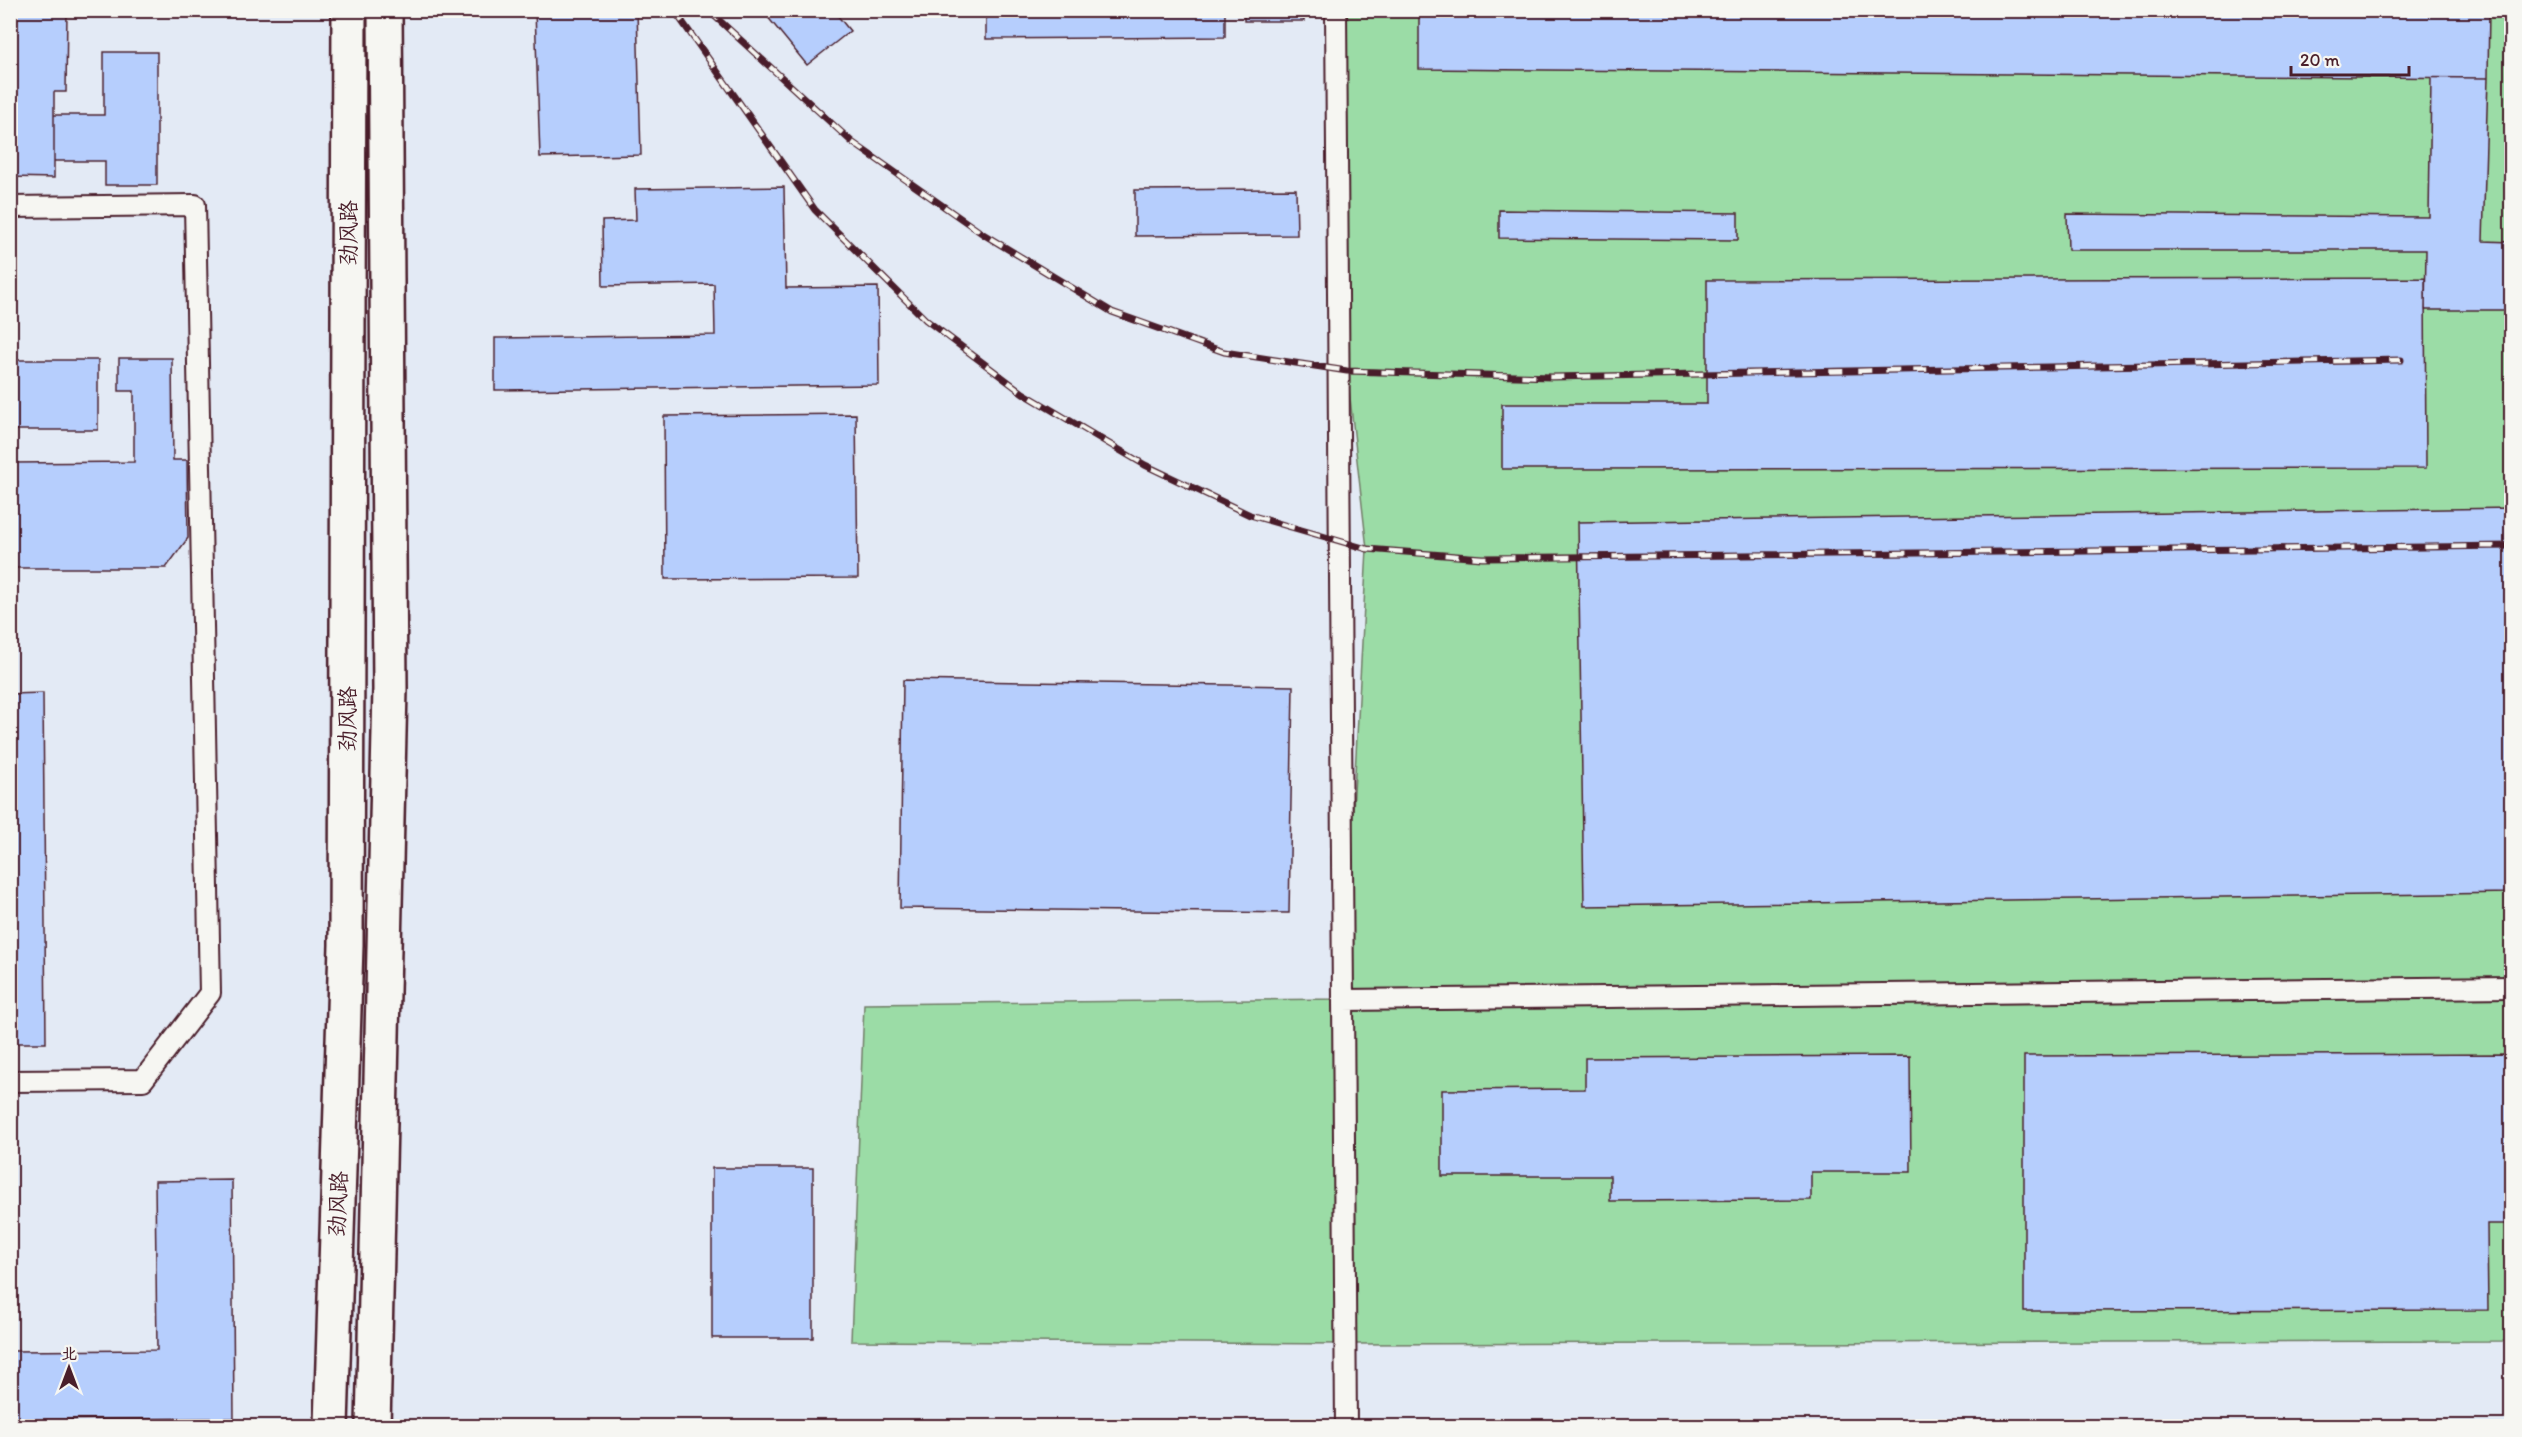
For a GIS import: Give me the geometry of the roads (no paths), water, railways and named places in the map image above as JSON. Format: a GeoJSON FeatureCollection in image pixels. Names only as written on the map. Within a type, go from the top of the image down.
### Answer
{"type":"FeatureCollection","features":[{"type":"Feature","properties":{"kind":"street","name":"劲风路"},"geometry":{"type":"LineString","coordinates":[[331,1426],[346,945],[349,10]]}},
{"type":"Feature","properties":{"kind":"street","name":"劲风路"},"geometry":{"type":"LineString","coordinates":[[373,1426],[390,690],[386,10]]}},
{"type":"Feature","properties":{"kind":"lane"},"geometry":{"type":"LineString","coordinates":[[1336,10],[1346,1426]]}},
{"type":"Feature","properties":{"kind":"lane"},"geometry":{"type":"LineString","coordinates":[[10,207],[195,205],[210,993],[143,1080],[10,1081]]}},
{"type":"Feature","properties":{"kind":"lane"},"geometry":{"type":"LineString","coordinates":[[1343,1000],[2511,987]]}},
{"type":"Feature","properties":{"kind":"railway"},"geometry":{"type":"LineString","coordinates":[[674,10],[815,210],[926,320],[1023,393],[1145,465],[1250,515],[1367,549],[1482,558],[2512,546]]}},
{"type":"Feature","properties":{"kind":"railway"},"geometry":{"type":"LineString","coordinates":[[708,10],[852,142],[983,234],[1112,312],[1224,352],[1347,371],[1552,377],[2401,360]]}}]}
